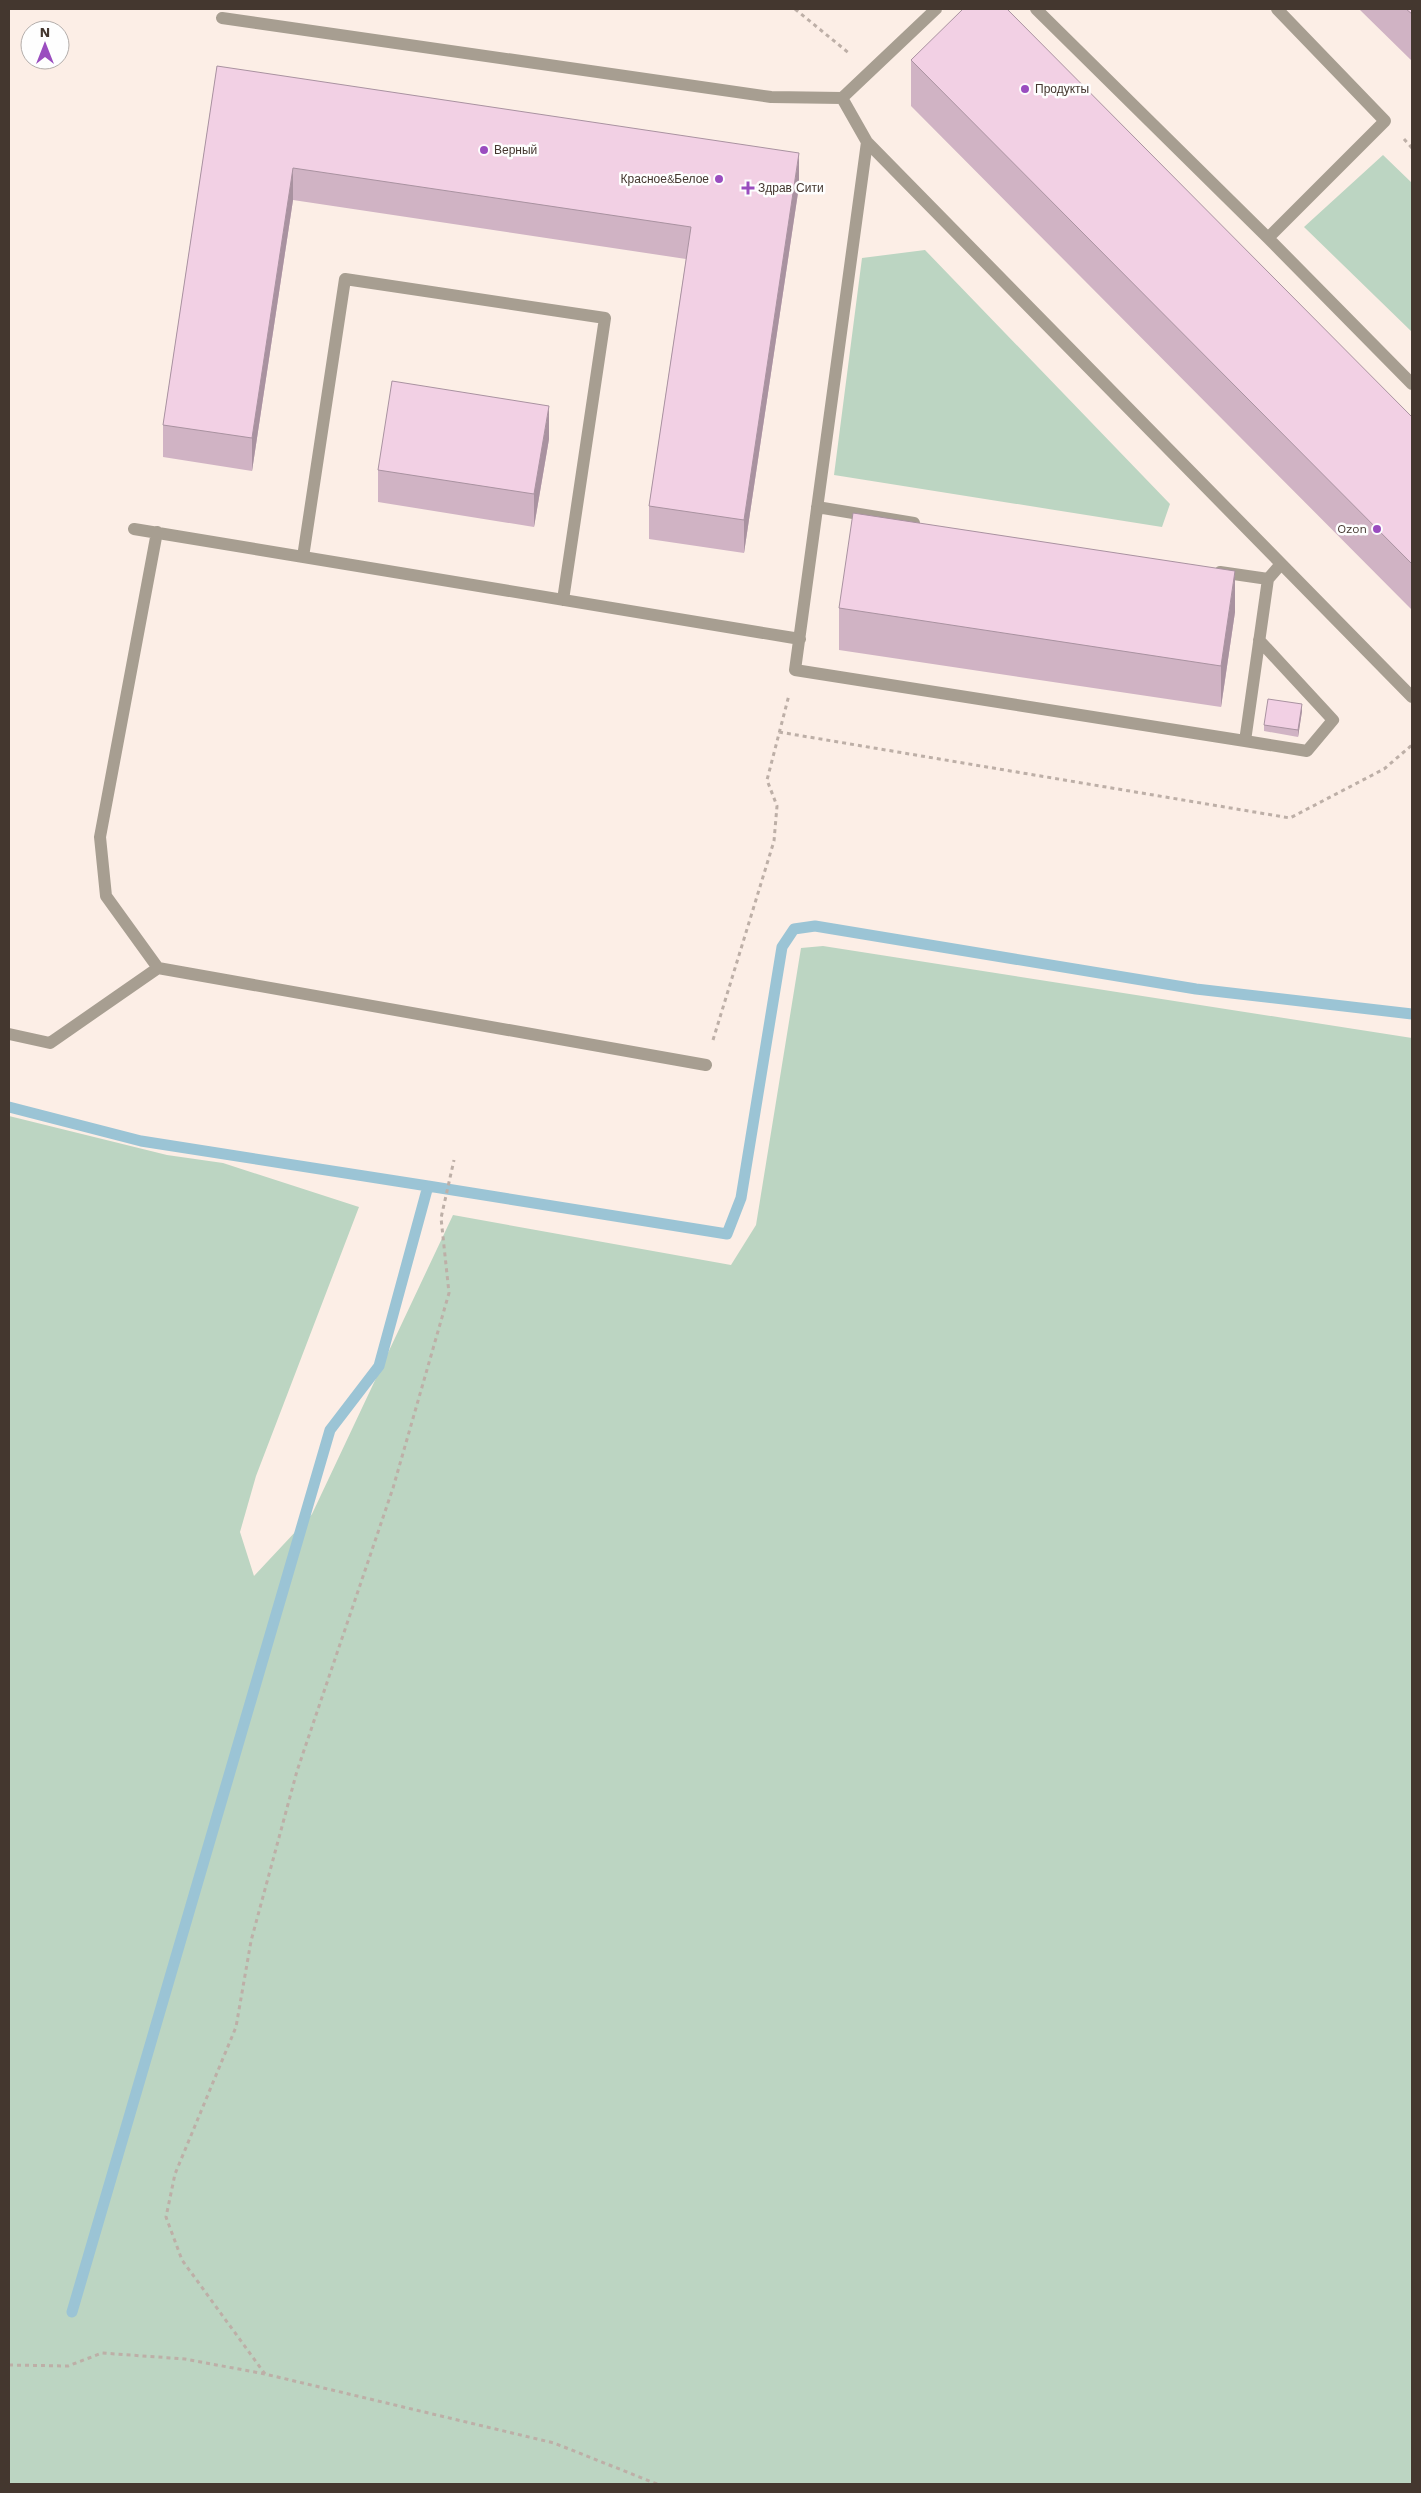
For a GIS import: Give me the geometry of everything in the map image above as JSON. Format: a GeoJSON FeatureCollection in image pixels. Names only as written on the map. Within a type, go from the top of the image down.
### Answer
{"type":"FeatureCollection","features":[{"type":"Feature","properties":{"kind":"lane"},"geometry":{"type":"LineString","coordinates":[[222,18],[771,97],[842,98],[936,9]]}},
{"type":"Feature","properties":{"kind":"lane"},"geometry":{"type":"LineString","coordinates":[[1036,9],[1268,238],[1412,384]]}},
{"type":"Feature","properties":{"kind":"lane"},"geometry":{"type":"LineString","coordinates":[[1268,238],[1385,121],[1277,9]]}},
{"type":"Feature","properties":{"kind":"lane"},"geometry":{"type":"LineString","coordinates":[[842,98],[867,142],[1412,697]]}},
{"type":"Feature","properties":{"kind":"lane"},"geometry":{"type":"LineString","coordinates":[[867,142],[795,670],[1306,751],[1333,720],[1259,640]]}},
{"type":"Feature","properties":{"kind":"lane"},"geometry":{"type":"LineString","coordinates":[[304,557],[345,279],[605,318],[562,600]]}},
{"type":"Feature","properties":{"kind":"lane"},"geometry":{"type":"LineString","coordinates":[[817,507],[925,524]]}},
{"type":"Feature","properties":{"kind":"lane"},"geometry":{"type":"LineString","coordinates":[[134,528],[800,639]]}},
{"type":"Feature","properties":{"kind":"lane"},"geometry":{"type":"LineString","coordinates":[[157,532],[100,836],[106,896],[158,968],[706,1065]]}},
{"type":"Feature","properties":{"kind":"lane"},"geometry":{"type":"LineString","coordinates":[[1245,741],[1268,580],[1281,564]]}},
{"type":"Feature","properties":{"kind":"lane"},"geometry":{"type":"LineString","coordinates":[[1209,570],[1268,580]]}},
{"type":"Feature","properties":{"kind":"lane"},"geometry":{"type":"LineString","coordinates":[[9,1034],[50,1043],[158,968]]}},
{"type":"Feature","properties":{"kind":"path"},"geometry":{"type":"LineString","coordinates":[[795,9],[870,70]]}},
{"type":"Feature","properties":{"kind":"path"},"geometry":{"type":"LineString","coordinates":[[706,1065],[774,841],[778,806],[767,780],[795,670]]}},
{"type":"Feature","properties":{"kind":"path"},"geometry":{"type":"LineString","coordinates":[[779,732],[1290,818],[1384,769],[1412,745]]}},
{"type":"Feature","properties":{"kind":"path"},"geometry":{"type":"LineString","coordinates":[[265,2374],[182,2260],[166,2217],[175,2174],[236,2026],[251,1941],[297,1771],[393,1488],[449,1292],[441,1218],[454,1160]]}},
{"type":"Feature","properties":{"kind":"path"},"geometry":{"type":"LineString","coordinates":[[9,2365],[68,2366],[102,2353],[185,2359],[265,2374],[554,2443],[657,2484]]}},
{"type":"Feature","properties":{"kind":"green space"},"geometry":{"type":"Polygon","coordinates":[[[1383,155],[1412,183],[1412,332],[1304,227],[1383,155]]]}},
{"type":"Feature","properties":{"kind":"green space"},"geometry":{"type":"Polygon","coordinates":[[[925,250],[1170,504],[1162,527],[834,475],[862,258],[925,250]]]}},
{"type":"Feature","properties":{"kind":"green space"},"geometry":{"type":"Polygon","coordinates":[[[823,946],[1412,1038],[1412,2484],[9,2484],[9,1116],[167,1155],[223,1163],[359,1207],[256,1476],[240,1532],[254,1576],[312,1514],[453,1215],[731,1265],[756,1225],[801,948],[823,946]]]}},
{"type":"Feature","properties":{"kind":"building"},"geometry":{"type":"Polygon","coordinates":[[[963,9],[1007,9],[1412,417],[1412,564],[911,60],[963,9]]]}},
{"type":"Feature","properties":{"kind":"building"},"geometry":{"type":"Polygon","coordinates":[[[217,66],[799,153],[744,520],[649,506],[691,227],[293,168],[252,438],[163,425],[217,66]]]}},
{"type":"Feature","properties":{"kind":"building"},"geometry":{"type":"Polygon","coordinates":[[[392,381],[549,406],[534,494],[378,470],[392,381]]]}},
{"type":"Feature","properties":{"kind":"building"},"geometry":{"type":"Polygon","coordinates":[[[853,513],[1235,571],[1221,666],[839,608],[853,513]]]}},
{"type":"Feature","properties":{"kind":"building"},"geometry":{"type":"Polygon","coordinates":[[[1268,699],[1302,704],[1298,730],[1264,725],[1268,699]]]}},
{"type":"Feature","properties":{"kind":"waterway"},"geometry":{"type":"LineString","coordinates":[[72,2312],[330,1430],[379,1366],[428,1186],[727,1234],[741,1198],[782,947],[794,929],[815,926],[1196,989],[1412,1014]]}},
{"type":"Feature","properties":{"kind":"waterway"},"geometry":{"type":"LineString","coordinates":[[9,1107],[141,1141],[428,1186]]}},
{"type":"Feature","properties":{"kind":"place","name":"Продукты"},"geometry":{"type":"Point","coordinates":[1025,89]}},
{"type":"Feature","properties":{"kind":"place","name":"Верный"},"geometry":{"type":"Point","coordinates":[484,150]}},
{"type":"Feature","properties":{"kind":"place","name":"Красное&Белое"},"geometry":{"type":"Point","coordinates":[719,179]}},
{"type":"Feature","properties":{"kind":"place","name":"Здрав Сити"},"geometry":{"type":"Point","coordinates":[748,188]}},
{"type":"Feature","properties":{"kind":"place","name":"Ozon"},"geometry":{"type":"Point","coordinates":[1377,529]}}]}
